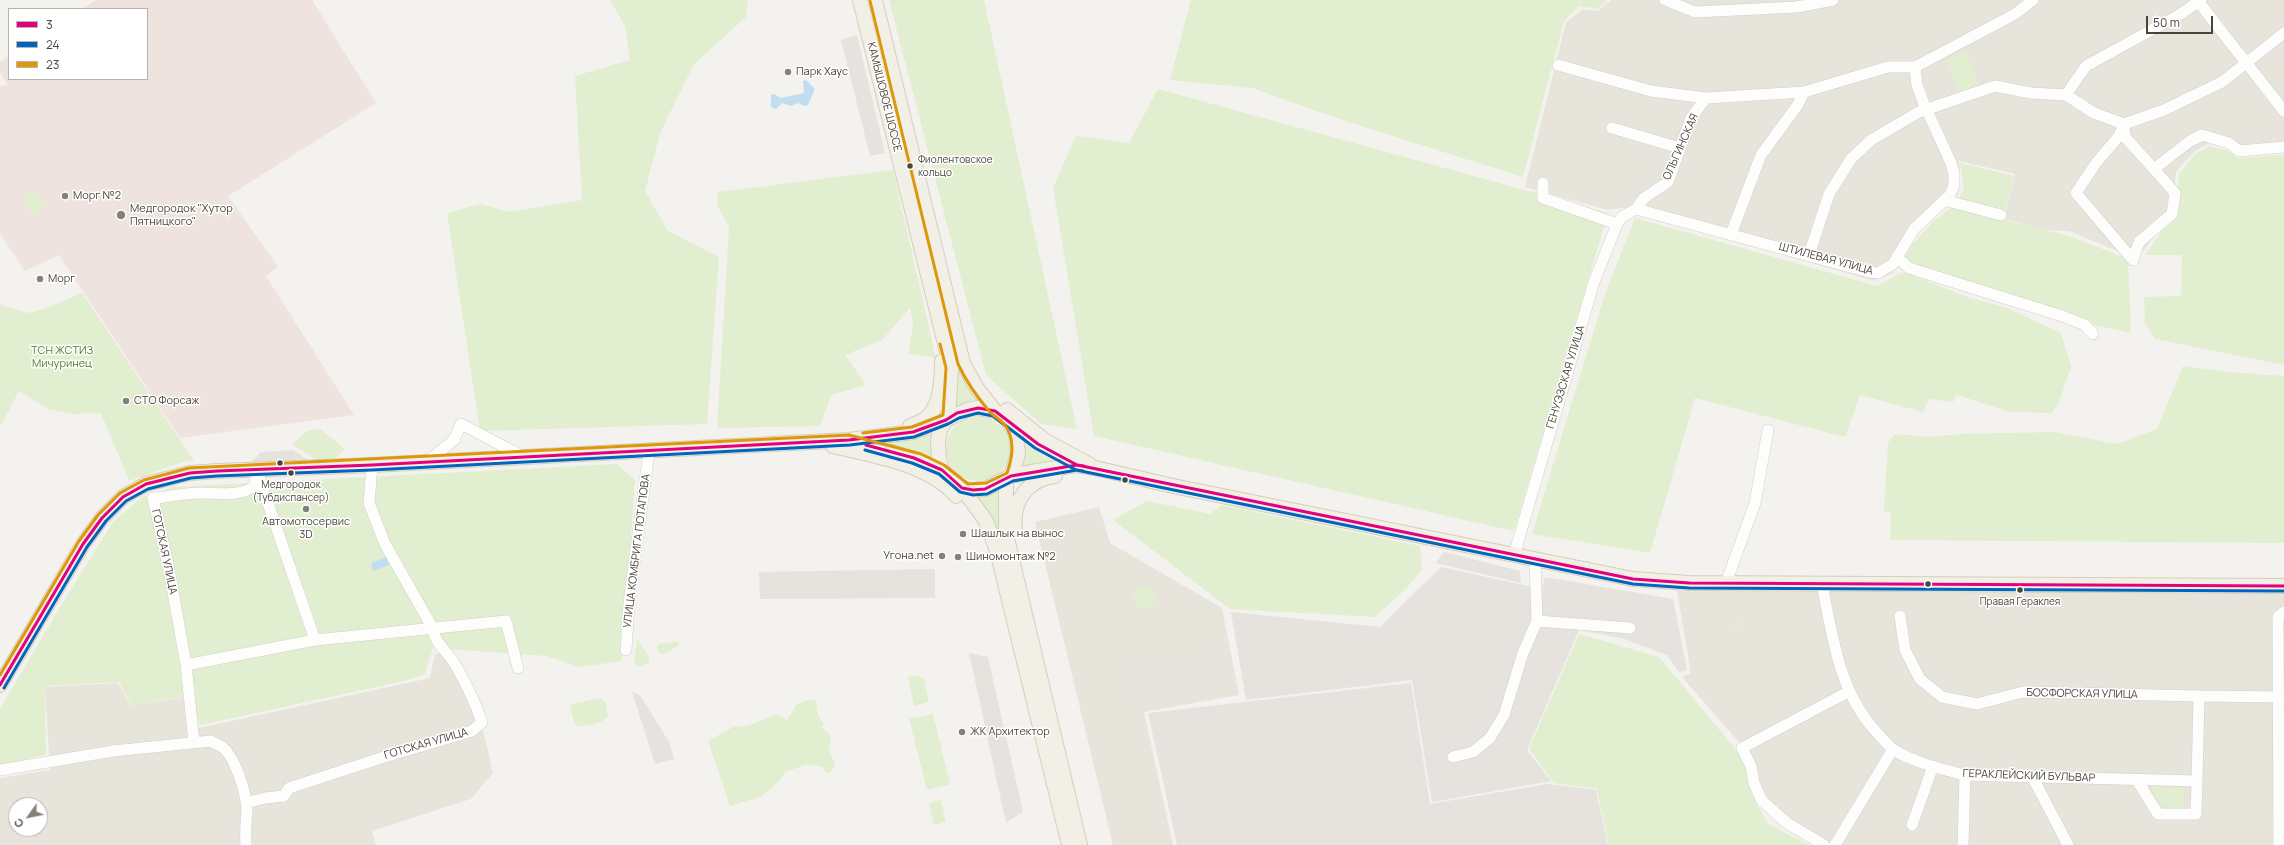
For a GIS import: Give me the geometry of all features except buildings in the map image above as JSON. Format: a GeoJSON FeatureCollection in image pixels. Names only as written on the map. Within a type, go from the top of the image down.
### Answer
{"type":"FeatureCollection","features":[{"type":"Feature","properties":{"kind":"main road","name":"КАМЫШОВОЕ ШОССЕ"},"geometry":{"type":"LineString","coordinates":[[860,0],[943,334]]}},
{"type":"Feature","properties":{"kind":"main road","name":"КАМЫШОВОЕ ШОССЕ"},"geometry":{"type":"LineString","coordinates":[[875,0],[963,363],[976,387],[995,411]]}},
{"type":"Feature","properties":{"kind":"main road"},"geometry":{"type":"LineString","coordinates":[[947,297],[956,310],[966,345],[983,383],[1015,418],[1044,440],[1095,468]]}},
{"type":"Feature","properties":{"kind":"main road"},"geometry":{"type":"LineString","coordinates":[[942,470],[939,460],[938,441],[940,430],[947,419],[951,368],[943,334]]}},
{"type":"Feature","properties":{"kind":"main road"},"geometry":{"type":"LineString","coordinates":[[865,438],[886,430],[909,426],[924,420],[932,412],[936,403],[942,374],[943,334]]}},
{"type":"Feature","properties":{"kind":"main road"},"geometry":{"type":"LineString","coordinates":[[0,685],[83,544],[102,518],[123,497],[146,484],[178,475],[217,470],[372,465],[649,452],[768,443],[849,440],[913,432],[966,410],[978,408],[995,411],[1006,418],[1012,426],[1038,444],[1077,465],[1632,579],[1726,583],[2284,586]]}},
{"type":"Feature","properties":{"kind":"main road"},"geometry":{"type":"LineString","coordinates":[[1012,426],[1018,444],[1018,454],[1008,478],[1006,534],[1080,845]]}},
{"type":"Feature","properties":{"kind":"main road"},"geometry":{"type":"LineString","coordinates":[[849,440],[914,458],[942,470],[962,488],[986,521],[997,551],[1068,845]]}},
{"type":"Feature","properties":{"kind":"main road"},"geometry":{"type":"LineString","coordinates":[[819,442],[876,456],[924,472],[951,490],[971,514],[989,550],[1000,588],[1008,599]]}},
{"type":"Feature","properties":{"kind":"main road"},"geometry":{"type":"LineString","coordinates":[[962,488],[973,490],[985,489],[1008,478],[1077,465]]}},
{"type":"Feature","properties":{"kind":"main road"},"geometry":{"type":"LineString","coordinates":[[1024,612],[1022,583],[1014,526],[1014,512],[1018,500],[1029,486],[1049,477],[1071,474],[1110,477],[1131,476]]}},
{"type":"Feature","properties":{"kind":"street"},"geometry":{"type":"LineString","coordinates":[[1665,0],[1695,12],[1797,7],[1833,0]]}},
{"type":"Feature","properties":{"kind":"street"},"geometry":{"type":"LineString","coordinates":[[1558,65],[1651,91],[1706,98],[1804,92],[1888,67],[1915,68],[2015,14],[2033,0]]}},
{"type":"Feature","properties":{"kind":"street"},"geometry":{"type":"LineString","coordinates":[[2066,95],[2086,66],[2179,15],[2199,1],[2284,111]]}},
{"type":"Feature","properties":{"kind":"street"},"geometry":{"type":"LineString","coordinates":[[1810,255],[1829,194],[1851,159],[1871,140],[1926,109],[1995,86],[2031,93],[2066,95],[2094,113],[2124,124],[2164,110],[2222,82],[2248,63],[2284,33]]}},
{"type":"Feature","properties":{"kind":"street"},"geometry":{"type":"LineString","coordinates":[[1915,68],[1917,85],[1954,174],[1954,185],[1950,195],[1932,210],[1914,229],[1905,241],[1897,257],[1908,268],[2062,316],[2085,325],[2093,334]]}},
{"type":"Feature","properties":{"kind":"street"},"geometry":{"type":"LineString","coordinates":[[1731,234],[1761,154],[1797,106],[1804,92]]}},
{"type":"Feature","properties":{"kind":"street","name":"ОЛЬГИНСКАЯ"},"geometry":{"type":"LineString","coordinates":[[1636,209],[1644,198],[1668,182],[1691,118],[1706,98]]}},
{"type":"Feature","properties":{"kind":"street"},"geometry":{"type":"LineString","coordinates":[[2124,124],[2125,137],[2175,193],[2172,214],[2139,242],[2133,260],[2125,252],[2118,239],[2076,193],[2119,136],[2124,124]]}},
{"type":"Feature","properties":{"kind":"street"},"geometry":{"type":"LineString","coordinates":[[1612,128],[1680,148]]}},
{"type":"Feature","properties":{"kind":"street"},"geometry":{"type":"LineString","coordinates":[[2154,169],[2190,141],[2202,135],[2229,143],[2239,151],[2284,147]]}},
{"type":"Feature","properties":{"kind":"street"},"geometry":{"type":"LineString","coordinates":[[1543,183],[1543,198],[1617,224]]}},
{"type":"Feature","properties":{"kind":"street"},"geometry":{"type":"LineString","coordinates":[[1944,200],[2001,215]]}},
{"type":"Feature","properties":{"kind":"street","name":"ШТИЛЕВАЯ УЛИЦА"},"geometry":{"type":"LineString","coordinates":[[1636,209],[1878,273],[1886,270],[1897,257]]}},
{"type":"Feature","properties":{"kind":"street","name":"ГЕНУЭЗСКАЯ УЛИЦА"},"geometry":{"type":"LineString","coordinates":[[1514,555],[1594,282],[1617,224],[1622,217],[1636,209]]}},
{"type":"Feature","properties":{"kind":"street"},"geometry":{"type":"LineString","coordinates":[[427,462],[454,440],[461,424],[525,457]]}},
{"type":"Feature","properties":{"kind":"street"},"geometry":{"type":"LineString","coordinates":[[1726,583],[1755,503],[1768,430]]}},
{"type":"Feature","properties":{"kind":"street","name":"УЛИЦА КОМБРИГА ПОТАПОВА"},"geometry":{"type":"LineString","coordinates":[[626,650],[629,603],[649,452]]}},
{"type":"Feature","properties":{"kind":"street","name":"ГОТСКАЯ УЛИЦА"},"geometry":{"type":"LineString","coordinates":[[246,803],[265,798],[284,796],[289,788],[384,757],[472,731],[482,722],[467,685],[454,662],[435,640],[432,629],[385,544],[369,503],[372,465]]}},
{"type":"Feature","properties":{"kind":"street"},"geometry":{"type":"LineString","coordinates":[[257,469],[315,640]]}},
{"type":"Feature","properties":{"kind":"street","name":"ГОТСКАЯ УЛИЦА"},"geometry":{"type":"LineString","coordinates":[[194,742],[186,665],[168,564],[153,498],[203,493],[226,495],[246,491],[255,486],[257,469]]}},
{"type":"Feature","properties":{"kind":"street"},"geometry":{"type":"LineString","coordinates":[[1453,757],[1473,752],[1490,738],[1504,716],[1523,653],[1536,621],[1535,559]]}},
{"type":"Feature","properties":{"kind":"street","name":"ГЕРАКЛЕЙСКИЙ БУЛЬВАР"},"geometry":{"type":"LineString","coordinates":[[1822,584],[1834,642],[1848,692],[1868,724],[1893,749],[1933,766],[1965,775],[2033,778],[2197,781]]}},
{"type":"Feature","properties":{"kind":"street"},"geometry":{"type":"LineString","coordinates":[[2279,845],[2281,696],[2278,617],[2284,612]]}},
{"type":"Feature","properties":{"kind":"street","name":"БОСФОРСКАЯ УЛИЦА"},"geometry":{"type":"LineString","coordinates":[[1900,616],[1905,650],[1920,679],[1942,697],[1977,704],[2023,692],[2199,696],[2281,696]]}},
{"type":"Feature","properties":{"kind":"street"},"geometry":{"type":"LineString","coordinates":[[186,665],[315,640],[506,621],[518,668]]}},
{"type":"Feature","properties":{"kind":"street"},"geometry":{"type":"LineString","coordinates":[[1536,621],[1630,628]]}},
{"type":"Feature","properties":{"kind":"street"},"geometry":{"type":"LineString","coordinates":[[1824,845],[1787,823],[1762,801],[1754,783],[1751,766],[1742,748],[1848,692]]}},
{"type":"Feature","properties":{"kind":"street"},"geometry":{"type":"LineString","coordinates":[[2137,780],[2158,814],[2196,814],[2199,696]]}},
{"type":"Feature","properties":{"kind":"street"},"geometry":{"type":"LineString","coordinates":[[0,770],[113,751],[211,741],[223,747],[233,760],[246,803],[244,827],[246,845]]}},
{"type":"Feature","properties":{"kind":"street"},"geometry":{"type":"LineString","coordinates":[[1836,845],[1893,749]]}},
{"type":"Feature","properties":{"kind":"street"},"geometry":{"type":"LineString","coordinates":[[1912,826],[1933,766]]}},
{"type":"Feature","properties":{"kind":"street"},"geometry":{"type":"LineString","coordinates":[[1963,845],[1965,775]]}},
{"type":"Feature","properties":{"kind":"street"},"geometry":{"type":"LineString","coordinates":[[2033,778],[2068,845]]}},
{"type":"Feature","properties":{"kind":"shaded area","name":"Медгородок \"Хутор Пятницкого\""},"geometry":{"type":"Polygon","coordinates":[[[96,0],[312,0],[376,103],[228,196],[278,267],[266,276],[354,415],[180,438],[59,255],[25,271],[0,234],[0,86],[8,85],[0,72],[0,62],[8,57],[8,80],[148,80],[148,8],[84,8],[96,0]]]}},
{"type":"Feature","properties":{"kind":"shaded area"},"geometry":{"type":"Polygon","coordinates":[[[1611,0],[2284,0],[2284,152],[2239,155],[2226,146],[2209,143],[2194,152],[2176,172],[2172,214],[2144,250],[2122,253],[2069,231],[2043,230],[2004,219],[2015,174],[1959,161],[1960,181],[1958,195],[1931,218],[1910,244],[1893,273],[1874,281],[1623,208],[1608,210],[1525,187],[1566,22],[1583,9],[1598,11],[1611,0]]]}},
{"type":"Feature","properties":{"kind":"shaded area"},"geometry":{"type":"Polygon","coordinates":[[[857,35],[885,153],[870,156],[841,40],[857,35]]]}},
{"type":"Feature","properties":{"kind":"shaded area"},"geometry":{"type":"Polygon","coordinates":[[[293,450],[314,464],[248,465],[261,452],[293,450]]]}},
{"type":"Feature","properties":{"kind":"shaded area"},"geometry":{"type":"Polygon","coordinates":[[[1099,507],[1110,543],[1222,608],[1239,695],[1144,712],[1173,845],[1113,845],[1035,522],[1099,507]]]}},
{"type":"Feature","properties":{"kind":"shaded area"},"geometry":{"type":"Polygon","coordinates":[[[1444,552],[1520,571],[1521,583],[1436,563],[1444,552]]]}},
{"type":"Feature","properties":{"kind":"shaded area"},"geometry":{"type":"Polygon","coordinates":[[[1441,567],[1542,589],[1545,577],[1673,599],[1687,670],[1679,672],[1667,655],[1624,639],[1579,630],[1527,750],[1551,781],[1432,802],[1412,680],[1246,700],[1231,612],[1380,627],[1441,567]]]}},
{"type":"Feature","properties":{"kind":"shaded area"},"geometry":{"type":"Polygon","coordinates":[[[935,569],[935,598],[760,599],[759,572],[935,569]]]}},
{"type":"Feature","properties":{"kind":"shaded area"},"geometry":{"type":"Polygon","coordinates":[[[1677,591],[2284,594],[2284,845],[1829,845],[1790,822],[1764,799],[1746,750],[1682,677],[1691,673],[1677,591]]]}},
{"type":"Feature","properties":{"kind":"shaded area"},"geometry":{"type":"Polygon","coordinates":[[[1743,619],[1745,632],[1733,633],[1732,620],[1743,619]]]}},
{"type":"Feature","properties":{"kind":"shaded area"},"geometry":{"type":"Polygon","coordinates":[[[443,653],[473,706],[484,734],[493,773],[471,799],[372,831],[376,845],[0,845],[0,778],[50,770],[45,687],[118,683],[130,705],[191,697],[199,728],[430,678],[435,654],[443,653]]]}},
{"type":"Feature","properties":{"kind":"shaded area"},"geometry":{"type":"Polygon","coordinates":[[[969,653],[988,657],[1023,812],[1006,823],[969,653]]]}},
{"type":"Feature","properties":{"kind":"shaded area"},"geometry":{"type":"Polygon","coordinates":[[[1214,655],[1221,684],[1138,701],[1132,669],[1214,655]]]}},
{"type":"Feature","properties":{"kind":"shaded area"},"geometry":{"type":"Polygon","coordinates":[[[1411,683],[1430,804],[1548,784],[1596,790],[1608,845],[1177,845],[1148,713],[1411,683]]]}},
{"type":"Feature","properties":{"kind":"shaded area"},"geometry":{"type":"Polygon","coordinates":[[[632,692],[640,695],[669,742],[674,759],[655,764],[632,692]]]}},
{"type":"Feature","properties":{"kind":"green space"},"geometry":{"type":"Polygon","coordinates":[[[610,0],[748,0],[746,17],[694,64],[660,133],[645,191],[668,231],[719,257],[707,424],[480,431],[447,213],[481,204],[509,212],[582,200],[575,76],[630,60],[625,26],[610,0]]]}},
{"type":"Feature","properties":{"kind":"green space"},"geometry":{"type":"Polygon","coordinates":[[[889,0],[984,0],[1077,429],[1041,424],[986,375],[889,0]]]}},
{"type":"Feature","properties":{"kind":"green space"},"geometry":{"type":"Polygon","coordinates":[[[1191,0],[1607,0],[1598,9],[1579,6],[1564,21],[1523,177],[1345,121],[1252,88],[1170,80],[1191,0]]]}},
{"type":"Feature","properties":{"kind":"green space"},"geometry":{"type":"Polygon","coordinates":[[[1966,51],[1981,88],[1962,95],[1946,61],[1966,51]]]}},
{"type":"Feature","properties":{"kind":"green space"},"geometry":{"type":"Polygon","coordinates":[[[1158,89],[1608,213],[1514,531],[1094,436],[1053,188],[1076,136],[1129,143],[1158,89]]]}},
{"type":"Feature","properties":{"kind":"green space"},"geometry":{"type":"Polygon","coordinates":[[[2209,146],[2226,150],[2237,158],[2284,155],[2284,365],[2155,339],[2145,323],[2144,297],[2181,296],[2182,255],[2145,255],[2175,213],[2179,174],[2194,155],[2209,146]]]}},
{"type":"Feature","properties":{"kind":"green space"},"geometry":{"type":"Polygon","coordinates":[[[1960,163],[2014,176],[2003,220],[2069,236],[2128,259],[2131,333],[2086,323],[1910,269],[1903,254],[1934,221],[1956,204],[1964,189],[1960,163]]]}},
{"type":"Feature","properties":{"kind":"green space"},"geometry":{"type":"Polygon","coordinates":[[[893,170],[936,358],[909,354],[913,322],[910,308],[882,340],[845,355],[866,385],[831,395],[820,426],[717,428],[729,228],[717,204],[718,192],[893,170]]]}},
{"type":"Feature","properties":{"kind":"green space"},"geometry":{"type":"Polygon","coordinates":[[[33,193],[40,195],[45,208],[38,214],[28,211],[22,199],[33,193]]]}},
{"type":"Feature","properties":{"kind":"green space"},"geometry":{"type":"Polygon","coordinates":[[[1635,218],[1877,286],[1899,274],[1907,273],[1970,298],[2005,307],[2061,333],[2071,367],[2058,405],[2051,413],[2010,412],[1957,395],[1953,402],[1929,399],[1923,412],[1860,395],[1845,437],[1695,398],[1650,553],[1532,534],[1604,297],[1635,218]]]}},
{"type":"Feature","properties":{"kind":"green space","name":"ТСН ЖСТИЗ Мичуринец"},"geometry":{"type":"Polygon","coordinates":[[[82,293],[194,461],[182,462],[129,481],[101,413],[74,414],[48,409],[19,391],[0,427],[0,305],[28,313],[47,308],[82,293]]]}},
{"type":"Feature","properties":{"kind":"green space"},"geometry":{"type":"Polygon","coordinates":[[[957,355],[982,404],[955,410],[957,355]]]}},
{"type":"Feature","properties":{"kind":"green space"},"geometry":{"type":"Polygon","coordinates":[[[2183,366],[2228,372],[2284,376],[2284,543],[1890,540],[1891,512],[1884,511],[1888,443],[1895,434],[1929,437],[1960,434],[2054,432],[2117,444],[2157,429],[2183,366]]]}},
{"type":"Feature","properties":{"kind":"green space"},"geometry":{"type":"Polygon","coordinates":[[[972,417],[984,417],[1001,426],[1008,437],[1010,449],[1008,461],[1001,472],[984,481],[972,481],[960,476],[951,467],[946,455],[946,443],[951,431],[960,422],[972,417]]]}},
{"type":"Feature","properties":{"kind":"green space"},"geometry":{"type":"Polygon","coordinates":[[[938,426],[934,462],[918,455],[871,443],[938,426]]]}},
{"type":"Feature","properties":{"kind":"green space"},"geometry":{"type":"Polygon","coordinates":[[[320,429],[345,449],[333,461],[323,464],[292,444],[307,431],[320,429]]]}},
{"type":"Feature","properties":{"kind":"green space"},"geometry":{"type":"Polygon","coordinates":[[[1022,442],[1048,458],[1061,461],[1018,471],[1022,442]]]}},
{"type":"Feature","properties":{"kind":"green space"},"geometry":{"type":"Polygon","coordinates":[[[617,464],[635,480],[622,661],[579,667],[547,656],[433,648],[425,674],[404,681],[200,725],[192,696],[131,705],[119,682],[45,686],[46,754],[0,766],[0,709],[60,607],[113,522],[142,497],[173,487],[617,464]]]}},
{"type":"Feature","properties":{"kind":"green space"},"geometry":{"type":"Polygon","coordinates":[[[1002,488],[1002,536],[999,537],[974,494],[1002,488]]]}},
{"type":"Feature","properties":{"kind":"green space"},"geometry":{"type":"Polygon","coordinates":[[[1147,501],[1211,514],[1221,505],[1420,546],[1422,569],[1407,588],[1375,617],[1230,609],[1113,520],[1147,501]]]}},
{"type":"Feature","properties":{"kind":"green space"},"geometry":{"type":"Polygon","coordinates":[[[1145,586],[1153,589],[1156,597],[1153,605],[1145,608],[1137,605],[1134,597],[1137,589],[1145,586]]]}},
{"type":"Feature","properties":{"kind":"green space"},"geometry":{"type":"Polygon","coordinates":[[[1579,634],[1659,657],[1743,758],[1753,797],[1768,824],[1809,845],[1609,845],[1597,789],[1554,783],[1529,749],[1579,634]]]}},
{"type":"Feature","properties":{"kind":"green space"},"geometry":{"type":"Polygon","coordinates":[[[637,639],[649,657],[649,662],[639,667],[634,663],[637,639]]]}},
{"type":"Feature","properties":{"kind":"green space"},"geometry":{"type":"Polygon","coordinates":[[[678,641],[679,645],[664,654],[658,653],[657,647],[659,644],[678,641]]]}},
{"type":"Feature","properties":{"kind":"green space"},"geometry":{"type":"Polygon","coordinates":[[[918,675],[924,679],[929,702],[914,706],[908,677],[918,675]]]}},
{"type":"Feature","properties":{"kind":"green space"},"geometry":{"type":"Polygon","coordinates":[[[601,698],[606,704],[608,717],[592,724],[583,726],[575,725],[570,708],[572,704],[601,698]]]}},
{"type":"Feature","properties":{"kind":"green space"},"geometry":{"type":"Polygon","coordinates":[[[808,700],[816,700],[818,716],[824,724],[822,728],[828,732],[831,742],[828,747],[835,765],[830,773],[825,772],[822,766],[805,765],[785,772],[779,781],[762,796],[730,806],[708,741],[733,727],[748,726],[776,714],[787,720],[797,704],[808,700]]]}},
{"type":"Feature","properties":{"kind":"green space"},"geometry":{"type":"Polygon","coordinates":[[[933,714],[950,784],[927,790],[909,719],[933,714]]]}},
{"type":"Feature","properties":{"kind":"green space"},"geometry":{"type":"Polygon","coordinates":[[[2151,787],[2184,788],[2184,808],[2163,805],[2157,799],[2151,787]]]}},
{"type":"Feature","properties":{"kind":"green space"},"geometry":{"type":"Polygon","coordinates":[[[941,800],[946,822],[934,825],[929,803],[941,800]]]}},
{"type":"Feature","properties":{"kind":"water"},"geometry":{"type":"Polygon","coordinates":[[[806,80],[815,89],[808,105],[804,106],[798,103],[791,106],[782,103],[776,109],[771,107],[771,95],[774,94],[781,98],[804,93],[803,81],[806,80]]]}},
{"type":"Feature","properties":{"kind":"water"},"geometry":{"type":"Polygon","coordinates":[[[386,557],[389,565],[373,571],[371,563],[386,557]]]}},
{"type":"Feature","properties":{"kind":"transit line","name":"23"},"geometry":{"type":"LineString","coordinates":[[0,675],[79,541],[98,515],[120,493],[144,480],[189,468],[849,435],[921,454],[944,465],[968,484],[986,483],[1007,473],[1012,453],[1012,440],[1010,434],[1003,423],[991,413],[980,400],[968,383],[958,364],[870,1]]}},
{"type":"Feature","properties":{"kind":"transit line","name":"23"},"geometry":{"type":"LineString","coordinates":[[863,433],[912,427],[943,415],[946,368],[940,344]]}},
{"type":"Feature","properties":{"kind":"transit line","name":"3"},"geometry":{"type":"LineString","coordinates":[[0,685],[83,544],[102,518],[123,497],[146,484],[190,473],[217,471],[372,465],[849,440],[913,432],[946,420],[957,413],[978,408],[995,411],[1038,444],[1077,465],[1633,579],[1689,583],[2284,586]]}},
{"type":"Feature","properties":{"kind":"transit line","name":"24"},"geometry":{"type":"LineString","coordinates":[[4,688],[87,547],[106,521],[126,501],[148,489],[191,478],[217,476],[372,470],[850,445],[914,437],[948,424],[959,418],[978,413],[993,416],[1035,448],[1076,470],[1633,584],[1689,588],[2284,591]]}},
{"type":"Feature","properties":{"kind":"transit line","name":"3"},"geometry":{"type":"LineString","coordinates":[[866,445],[914,458],[942,470],[962,488],[973,490],[985,489],[1011,476],[1077,465],[1084,466]]}},
{"type":"Feature","properties":{"kind":"transit line","name":"24"},"geometry":{"type":"LineString","coordinates":[[865,450],[912,463],[939,474],[960,492],[973,495],[987,494],[1013,481],[1077,470],[1083,471]]}},
{"type":"Feature","properties":{"kind":"place","name":"Парк Хаус"},"geometry":{"type":"Point","coordinates":[788,72]}},
{"type":"Feature","properties":{"kind":"place","name":"Фиолентовское кольцо"},"geometry":{"type":"Point","coordinates":[910,166]}},
{"type":"Feature","properties":{"kind":"place","name":"Морг №2"},"geometry":{"type":"Point","coordinates":[65,196]}},
{"type":"Feature","properties":{"kind":"place","name":"Медгородок \"Хутор Пятницкого\""},"geometry":{"type":"Point","coordinates":[121,215]}},
{"type":"Feature","properties":{"kind":"place","name":"Морг"},"geometry":{"type":"Point","coordinates":[40,279]}},
{"type":"Feature","properties":{"kind":"place","name":"СТО Форсаж"},"geometry":{"type":"Point","coordinates":[126,401]}},
{"type":"Feature","properties":{"kind":"place","name":"Медгородок (Тубдиспансер)"},"geometry":{"type":"Point","coordinates":[291,473]}},
{"type":"Feature","properties":{"kind":"place","name":"Автомотосервис 3D"},"geometry":{"type":"Point","coordinates":[306,509]}},
{"type":"Feature","properties":{"kind":"place","name":"Шашлык на вынос"},"geometry":{"type":"Point","coordinates":[963,534]}},
{"type":"Feature","properties":{"kind":"place","name":"Угона.net"},"geometry":{"type":"Point","coordinates":[942,556]}},
{"type":"Feature","properties":{"kind":"place","name":"Шиномонтаж №2"},"geometry":{"type":"Point","coordinates":[958,557]}},
{"type":"Feature","properties":{"kind":"place","name":"Правая Гераклея"},"geometry":{"type":"Point","coordinates":[2020,590]}},
{"type":"Feature","properties":{"kind":"place","name":"ЖК Архитектор"},"geometry":{"type":"Point","coordinates":[962,732]}}]}
